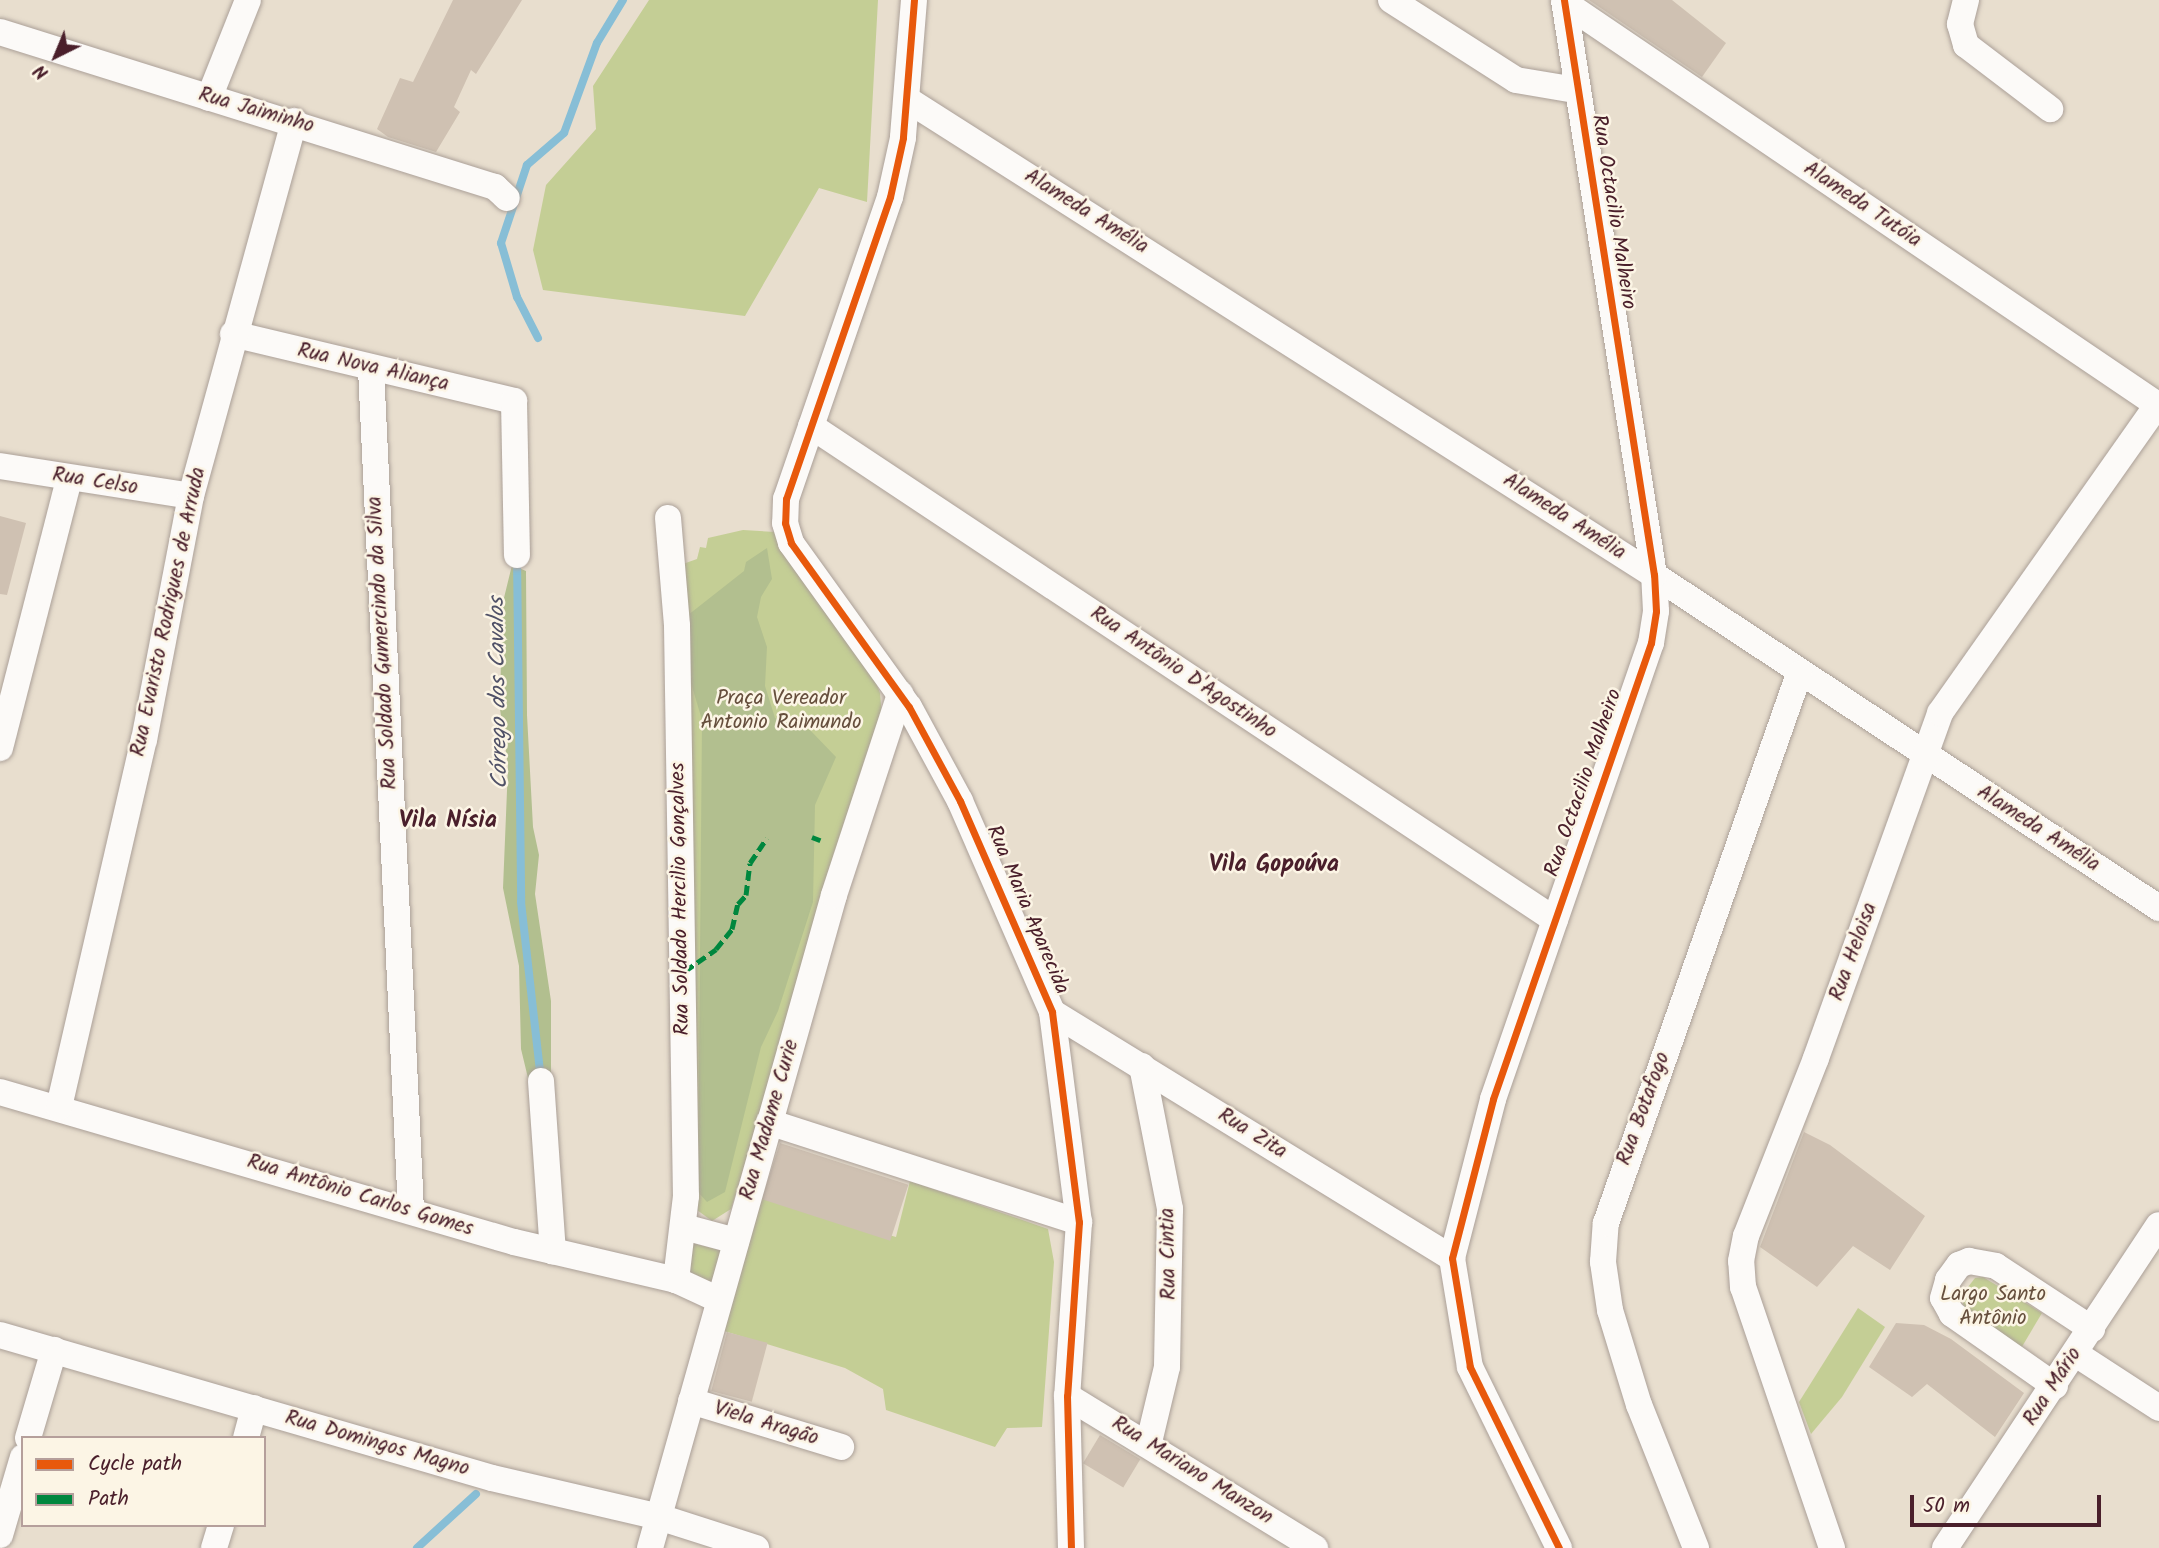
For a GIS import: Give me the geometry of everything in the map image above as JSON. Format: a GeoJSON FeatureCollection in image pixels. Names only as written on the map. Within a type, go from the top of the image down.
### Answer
{"type":"FeatureCollection","features":[{"type":"Feature","properties":{"kind":"street"},"geometry":{"type":"LineString","coordinates":[[209,98],[248,0]]}},
{"type":"Feature","properties":{"kind":"street","name":"Rua Maria Aparecida"},"geometry":{"type":"LineString","coordinates":[[914,0],[908,100],[890,197],[786,499],[787,529],[791,543],[900,694],[960,801],[1052,1012],[1079,1222],[1067,1396],[1071,1548]]}},
{"type":"Feature","properties":{"kind":"street"},"geometry":{"type":"LineString","coordinates":[[1391,0],[1516,80],[1576,90]]}},
{"type":"Feature","properties":{"kind":"street"},"geometry":{"type":"LineString","coordinates":[[1966,0],[1961,35],[1966,45],[2050,109]]}},
{"type":"Feature","properties":{"kind":"street","name":"Rua Octacilio Malheiro"},"geometry":{"type":"LineString","coordinates":[[1559,1548],[1469,1367],[1452,1258],[1493,1099],[1651,643],[1654,575],[1576,90],[1565,1]]}},
{"type":"Feature","properties":{"kind":"street","name":"Alameda Tutóia"},"geometry":{"type":"LineString","coordinates":[[1565,1],[2158,405]]}},
{"type":"Feature","properties":{"kind":"street","name":"Rua Jaiminho"},"geometry":{"type":"LineString","coordinates":[[0,32],[209,98],[293,121],[495,187],[507,198]]}},
{"type":"Feature","properties":{"kind":"street","name":"Alameda Amélia"},"geometry":{"type":"LineString","coordinates":[[908,100],[1654,575],[1798,674],[2159,908]]}},
{"type":"Feature","properties":{"kind":"street","name":"Rua Evaristo Rodrigues de Arruda"},"geometry":{"type":"LineString","coordinates":[[59,1107],[144,740],[191,496],[293,121]]}},
{"type":"Feature","properties":{"kind":"street","name":"Alameda Amélia"},"geometry":{"type":"LineString","coordinates":[[903,138],[935,131],[964,135]]}},
{"type":"Feature","properties":{"kind":"street","name":"Rua Nova Aliança"},"geometry":{"type":"LineString","coordinates":[[233,334],[514,401],[517,555]]}},
{"type":"Feature","properties":{"kind":"street","name":"Rua Soldado Gumercindo da Silva"},"geometry":{"type":"LineString","coordinates":[[371,369],[411,1210]]}},
{"type":"Feature","properties":{"kind":"street","name":"Rua Heloisa"},"geometry":{"type":"LineString","coordinates":[[1832,1548],[1789,1433],[1743,1287],[1741,1261],[1746,1236],[1816,1058],[1924,756],[1950,698],[2158,405]]}},
{"type":"Feature","properties":{"kind":"street","name":"Rua Antônio D'Agostinho"},"geometry":{"type":"LineString","coordinates":[[811,425],[1555,920]]}},
{"type":"Feature","properties":{"kind":"street","name":"Rua Celso"},"geometry":{"type":"LineString","coordinates":[[0,466],[69,480],[191,496]]}},
{"type":"Feature","properties":{"kind":"street"},"geometry":{"type":"LineString","coordinates":[[0,748],[69,480]]}},
{"type":"Feature","properties":{"kind":"street","name":"Rua Soldado Hercilio Gonçalves"},"geometry":{"type":"LineString","coordinates":[[668,518],[677,626],[684,1227],[676,1280]]}},
{"type":"Feature","properties":{"kind":"street","name":"Rua Botafogo"},"geometry":{"type":"LineString","coordinates":[[1696,1548],[1639,1405],[1610,1310],[1603,1262],[1606,1223],[1798,674]]}},
{"type":"Feature","properties":{"kind":"street","name":"Rua Madame Curie"},"geometry":{"type":"LineString","coordinates":[[650,1548],[834,895],[900,694]]}},
{"type":"Feature","properties":{"kind":"street","name":"Rua Zita"},"geometry":{"type":"LineString","coordinates":[[1052,1012],[1452,1258]]}},
{"type":"Feature","properties":{"kind":"street","name":"Rua Cintia"},"geometry":{"type":"LineString","coordinates":[[1142,1066],[1170,1209],[1167,1367],[1149,1442]]}},
{"type":"Feature","properties":{"kind":"street"},"geometry":{"type":"LineString","coordinates":[[541,1082],[553,1252]]}},
{"type":"Feature","properties":{"kind":"street","name":"Rua Antônio Carlos Gomes"},"geometry":{"type":"LineString","coordinates":[[0,1091],[553,1252],[676,1280],[719,1300]]}},
{"type":"Feature","properties":{"kind":"street"},"geometry":{"type":"LineString","coordinates":[[769,1122],[1079,1222]]}},
{"type":"Feature","properties":{"kind":"street","name":"Rua Mário"},"geometry":{"type":"LineString","coordinates":[[1945,1548],[2055,1386],[2159,1225]]}},
{"type":"Feature","properties":{"kind":"street"},"geometry":{"type":"LineString","coordinates":[[684,1227],[736,1241]]}},
{"type":"Feature","properties":{"kind":"street"},"geometry":{"type":"LineString","coordinates":[[2055,1386],[1952,1314],[1943,1298],[1948,1280],[1959,1265],[1969,1261],[1996,1266],[2092,1329]]}},
{"type":"Feature","properties":{"kind":"street","name":"Rua Domingos Magno"},"geometry":{"type":"LineString","coordinates":[[0,1335],[492,1478],[659,1517],[756,1548]]}},
{"type":"Feature","properties":{"kind":"street"},"geometry":{"type":"LineString","coordinates":[[29,1436],[54,1350]]}},
{"type":"Feature","properties":{"kind":"street"},"geometry":{"type":"LineString","coordinates":[[2076,1354],[2159,1408]]}},
{"type":"Feature","properties":{"kind":"street","name":"Rua Mariano Manzon"},"geometry":{"type":"LineString","coordinates":[[1067,1396],[1149,1442],[1315,1548]]}},
{"type":"Feature","properties":{"kind":"street","name":"Viela Aragão"},"geometry":{"type":"LineString","coordinates":[[691,1401],[841,1447]]}},
{"type":"Feature","properties":{"kind":"street"},"geometry":{"type":"LineString","coordinates":[[247,1436],[254,1408]]}},
{"type":"Feature","properties":{"kind":"street"},"geometry":{"type":"LineString","coordinates":[[0,1535],[21,1464]]}},
{"type":"Feature","properties":{"kind":"street"},"geometry":{"type":"LineString","coordinates":[[214,1548],[220,1527]]}},
{"type":"Feature","properties":{"kind":"green space"},"geometry":{"type":"Polygon","coordinates":[[[649,0],[878,0],[867,202],[819,188],[745,316],[543,290],[533,250],[546,185],[596,129],[593,86],[649,0]]]}},
{"type":"Feature","properties":{"kind":"green space","name":"Praça Vereador Antonio Raimundo"},"geometry":{"type":"Polygon","coordinates":[[[743,530],[775,532],[871,670],[880,693],[882,717],[731,1209],[712,1221],[697,1210],[680,565],[697,559],[700,547],[706,548],[708,538],[743,530]]]}},
{"type":"Feature","properties":{"kind":"green space","name":"Praça Vereador Antonio Raimundo"},"geometry":{"type":"Polygon","coordinates":[[[767,548],[772,579],[761,597],[757,617],[767,647],[765,686],[775,718],[810,730],[836,757],[815,805],[813,902],[778,1011],[761,1047],[725,1192],[707,1202],[698,1192],[702,720],[685,663],[683,619],[744,571],[746,562],[767,548]]]}},
{"type":"Feature","properties":{"kind":"green space"},"geometry":{"type":"Polygon","coordinates":[[[512,565],[526,571],[527,715],[533,827],[539,855],[535,894],[551,1001],[551,1080],[541,1081],[528,1078],[521,1049],[519,966],[503,888],[508,766],[500,709],[502,606],[512,565]]]}},
{"type":"Feature","properties":{"kind":"green space"},"geometry":{"type":"Polygon","coordinates":[[[910,1181],[1048,1229],[1054,1262],[1042,1427],[1007,1428],[995,1447],[886,1410],[883,1389],[845,1368],[724,1331],[754,1196],[896,1237],[910,1181]]]}},
{"type":"Feature","properties":{"kind":"green space"},"geometry":{"type":"Polygon","coordinates":[[[692,1243],[723,1251],[714,1281],[692,1281],[683,1254],[692,1243]]]}},
{"type":"Feature","properties":{"kind":"green space","name":"Largo Santo Antônio"},"geometry":{"type":"Polygon","coordinates":[[[1983,1277],[2042,1313],[2020,1350],[1967,1319],[1961,1296],[1975,1278],[1983,1277]]]}},
{"type":"Feature","properties":{"kind":"green space"},"geometry":{"type":"Polygon","coordinates":[[[1858,1308],[1885,1327],[1842,1397],[1811,1434],[1799,1402],[1858,1308]]]}},
{"type":"Feature","properties":{"kind":"building"},"geometry":{"type":"Polygon","coordinates":[[[453,0],[522,0],[476,74],[471,70],[454,107],[460,112],[436,152],[388,137],[377,129],[400,78],[413,82],[453,0]]]}},
{"type":"Feature","properties":{"kind":"building"},"geometry":{"type":"Polygon","coordinates":[[[1589,0],[1672,0],[1726,43],[1702,77],[1589,0]]]}},
{"type":"Feature","properties":{"kind":"building"},"geometry":{"type":"Polygon","coordinates":[[[0,516],[26,523],[7,595],[0,594],[0,516]]]}},
{"type":"Feature","properties":{"kind":"building"},"geometry":{"type":"Polygon","coordinates":[[[1804,1132],[1830,1145],[1925,1216],[1890,1270],[1853,1246],[1817,1287],[1760,1247],[1804,1132]]]}},
{"type":"Feature","properties":{"kind":"building"},"geometry":{"type":"Polygon","coordinates":[[[780,1143],[908,1185],[890,1241],[762,1199],[780,1143]]]}},
{"type":"Feature","properties":{"kind":"building"},"geometry":{"type":"Polygon","coordinates":[[[1896,1323],[1924,1325],[1951,1339],[2024,1393],[1995,1437],[1927,1384],[1912,1397],[1869,1367],[1896,1323]]]}},
{"type":"Feature","properties":{"kind":"building"},"geometry":{"type":"Polygon","coordinates":[[[727,1332],[768,1343],[752,1402],[711,1391],[727,1332]]]}},
{"type":"Feature","properties":{"kind":"building"},"geometry":{"type":"Polygon","coordinates":[[[1100,1435],[1140,1459],[1123,1487],[1083,1463],[1100,1435]]]}},
{"type":"Feature","properties":{"kind":"waterway","name":"Córrego dos Cavalos"},"geometry":{"type":"LineString","coordinates":[[538,338],[517,297],[501,243],[527,165],[564,133],[597,43],[623,0]]}},
{"type":"Feature","properties":{"kind":"waterway","name":"Córrego dos Cavalos"},"geometry":{"type":"LineString","coordinates":[[517,557],[521,902],[541,1079]]}},
{"type":"Feature","properties":{"kind":"waterway","name":"Córrego dos Cavalos"},"geometry":{"type":"LineString","coordinates":[[417,1548],[476,1494]]}},
{"type":"Feature","properties":{"kind":"marked path"},"geometry":{"type":"LineString","coordinates":[[812,837],[820,840]]}},
{"type":"Feature","properties":{"kind":"marked path"},"geometry":{"type":"LineString","coordinates":[[685,971],[716,949],[732,929],[738,904],[746,895],[750,863],[767,838]]}},
{"type":"Feature","properties":{"kind":"cycle path"},"geometry":{"type":"LineString","coordinates":[[914,0],[903,138],[890,197],[786,499],[785,523],[791,543],[909,707],[960,801],[1052,1012],[1079,1222],[1067,1396],[1071,1548]]}},
{"type":"Feature","properties":{"kind":"cycle path"},"geometry":{"type":"LineString","coordinates":[[1559,1548],[1470,1367],[1452,1258],[1493,1099],[1651,643],[1656,611],[1654,575],[1564,0]]}},
{"type":"Feature","properties":{"kind":"district","name":"Vila Nísia"},"geometry":{"type":"Point","coordinates":[448,821]}},
{"type":"Feature","properties":{"kind":"district","name":"Vila Gopoúva"},"geometry":{"type":"Point","coordinates":[1274,865]}}]}
